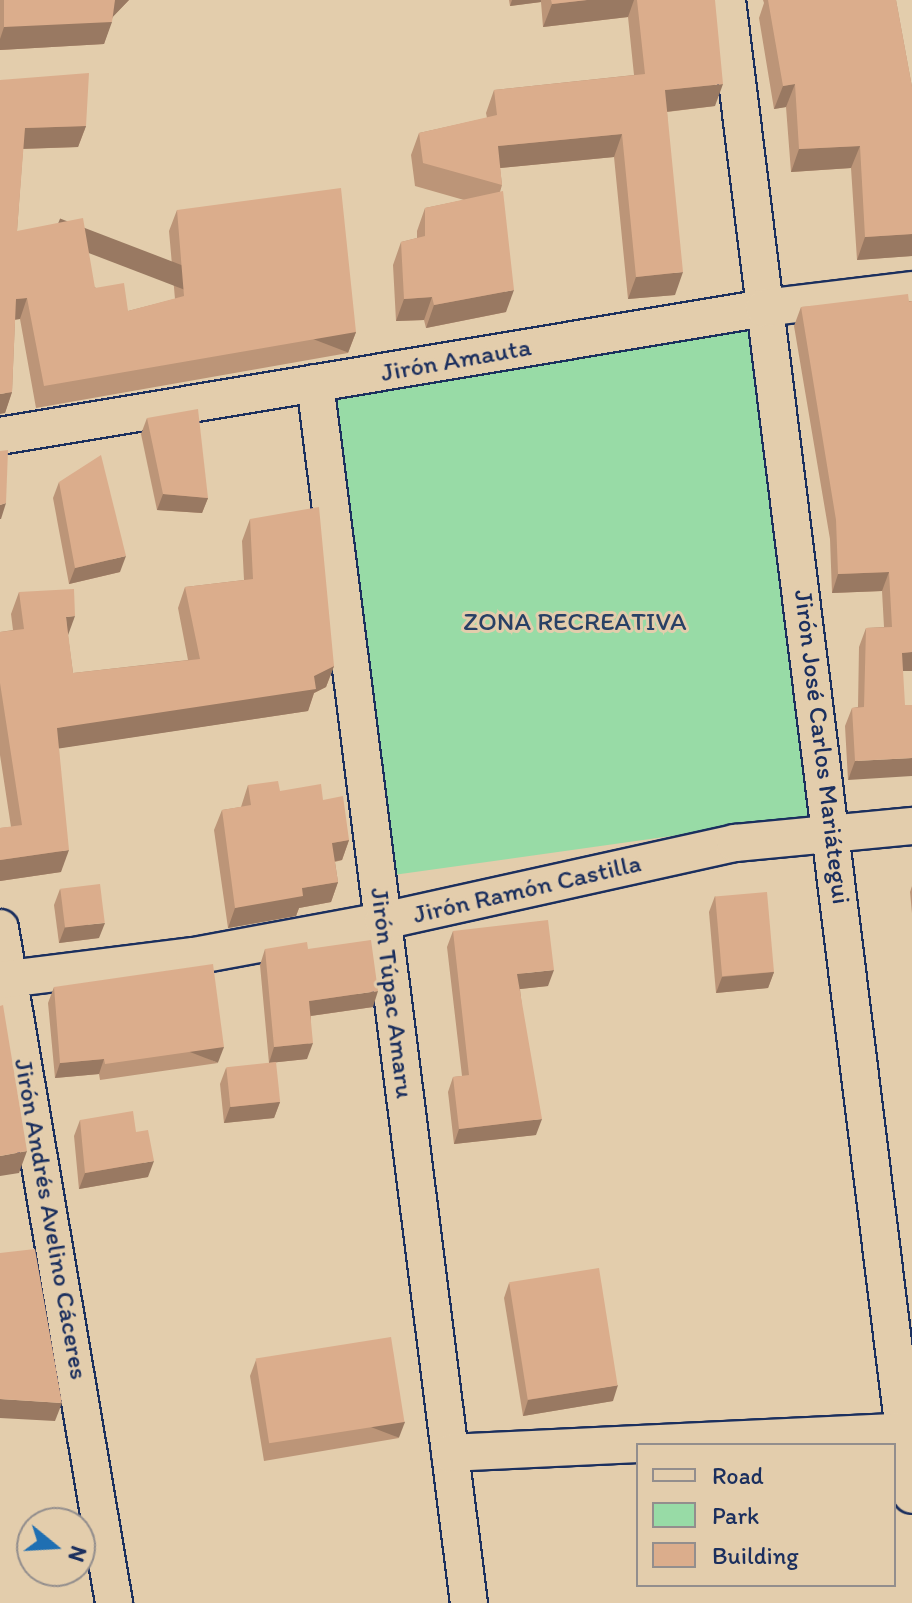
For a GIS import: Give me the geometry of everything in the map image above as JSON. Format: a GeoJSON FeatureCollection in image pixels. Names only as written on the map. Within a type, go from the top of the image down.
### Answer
{"type":"FeatureCollection","features":[{"type":"Feature","properties":{"kind":"street","name":"Jirón José Carlos Mariátegui"},"geometry":{"type":"LineString","coordinates":[[727,0],[908,1431],[912,1495]]}},
{"type":"Feature","properties":{"kind":"street","name":"Jirón Amauta"},"geometry":{"type":"LineString","coordinates":[[0,436],[764,308],[912,290]]}},
{"type":"Feature","properties":{"kind":"street","name":"Jirón Túpac Amaru"},"geometry":{"type":"LineString","coordinates":[[315,383],[469,1603]]}},
{"type":"Feature","properties":{"kind":"street","name":"Jirón Ramón Castilla"},"geometry":{"type":"LineString","coordinates":[[5,979],[194,956],[383,921],[735,843],[912,826]]}},
{"type":"Feature","properties":{"kind":"street","name":"Jirón Andrés Avelino Cáceres"},"geometry":{"type":"LineString","coordinates":[[0,928],[5,979],[101,1510],[114,1603]]}},
{"type":"Feature","properties":{"kind":"street"},"geometry":{"type":"LineString","coordinates":[[658,1443],[908,1431]]}},
{"type":"Feature","properties":{"kind":"street"},"geometry":{"type":"LineString","coordinates":[[450,1453],[636,1444]]}},
{"type":"Feature","properties":{"kind":"green space","name":"ZONA RECREATIVA"},"geometry":{"type":"Polygon","coordinates":[[[764,308],[835,813],[384,876],[313,371],[764,308]]]}},
{"type":"Feature","properties":{"kind":"building"},"geometry":{"type":"Polygon","coordinates":[[[4,0],[115,0],[112,22],[4,27],[4,0]]]}},
{"type":"Feature","properties":{"kind":"building"},"geometry":{"type":"Polygon","coordinates":[[[551,0],[587,0],[552,4],[551,0]]]}},
{"type":"Feature","properties":{"kind":"building"},"geometry":{"type":"Polygon","coordinates":[[[637,0],[715,0],[723,84],[665,90],[683,272],[636,277],[622,134],[498,146],[502,185],[423,163],[419,133],[497,115],[494,90],[645,74],[637,0]]]}},
{"type":"Feature","properties":{"kind":"building"},"geometry":{"type":"Polygon","coordinates":[[[768,0],[896,0],[912,87],[912,234],[865,237],[860,146],[799,149],[795,84],[783,86],[768,0]]]}},
{"type":"Feature","properties":{"kind":"building"},"geometry":{"type":"Polygon","coordinates":[[[89,73],[86,126],[25,128],[17,231],[83,218],[95,288],[124,283],[128,311],[184,296],[177,210],[341,188],[356,332],[44,386],[27,298],[16,299],[12,392],[0,394],[0,80],[89,73]]]}},
{"type":"Feature","properties":{"kind":"building"},"geometry":{"type":"Polygon","coordinates":[[[503,191],[514,290],[434,305],[432,297],[404,299],[401,242],[425,236],[425,208],[503,191]]]}},
{"type":"Feature","properties":{"kind":"building"},"geometry":{"type":"Polygon","coordinates":[[[908,294],[909,302],[912,301],[912,652],[902,653],[905,705],[912,705],[912,758],[855,761],[852,708],[864,707],[866,628],[892,627],[889,572],[838,574],[836,520],[801,307],[908,294]]]}},
{"type":"Feature","properties":{"kind":"building"},"geometry":{"type":"Polygon","coordinates":[[[198,409],[208,498],[163,494],[147,418],[198,409]]]}},
{"type":"Feature","properties":{"kind":"building"},"geometry":{"type":"Polygon","coordinates":[[[8,450],[6,503],[0,505],[0,451],[8,450]]]}},
{"type":"Feature","properties":{"kind":"building"},"geometry":{"type":"Polygon","coordinates":[[[101,455],[126,556],[75,568],[59,482],[101,455]]]}},
{"type":"Feature","properties":{"kind":"building"},"geometry":{"type":"Polygon","coordinates":[[[319,507],[334,666],[314,676],[316,689],[57,728],[69,850],[0,860],[0,828],[22,825],[0,683],[0,632],[24,629],[19,592],[74,589],[75,616],[66,617],[73,673],[200,659],[185,587],[253,579],[250,519],[319,507]]]}},
{"type":"Feature","properties":{"kind":"building"},"geometry":{"type":"Polygon","coordinates":[[[278,781],[280,791],[321,784],[323,800],[343,796],[349,840],[332,843],[338,882],[302,888],[303,896],[235,908],[222,810],[251,805],[248,785],[278,781]]]}},
{"type":"Feature","properties":{"kind":"building"},"geometry":{"type":"Polygon","coordinates":[[[100,884],[105,923],[65,928],[60,889],[100,884]]]}},
{"type":"Feature","properties":{"kind":"building"},"geometry":{"type":"Polygon","coordinates":[[[767,892],[774,972],[722,976],[715,897],[767,892]]]}},
{"type":"Feature","properties":{"kind":"building"},"geometry":{"type":"Polygon","coordinates":[[[548,920],[554,970],[517,974],[542,1119],[459,1129],[453,1077],[469,1075],[453,931],[548,920]]]}},
{"type":"Feature","properties":{"kind":"building"},"geometry":{"type":"Polygon","coordinates":[[[371,940],[378,991],[309,1001],[313,1043],[274,1047],[265,949],[307,942],[308,949],[371,940]]]}},
{"type":"Feature","properties":{"kind":"building"},"geometry":{"type":"Polygon","coordinates":[[[213,964],[224,1047],[105,1064],[104,1059],[60,1063],[54,987],[213,964]]]}},
{"type":"Feature","properties":{"kind":"building"},"geometry":{"type":"Polygon","coordinates":[[[3,1005],[27,1151],[0,1156],[0,1006],[3,1005]]]}},
{"type":"Feature","properties":{"kind":"building"},"geometry":{"type":"Polygon","coordinates":[[[276,1062],[280,1102],[230,1107],[226,1067],[276,1062]]]}},
{"type":"Feature","properties":{"kind":"building"},"geometry":{"type":"Polygon","coordinates":[[[133,1111],[136,1132],[148,1130],[154,1161],[85,1173],[80,1120],[133,1111]]]}},
{"type":"Feature","properties":{"kind":"building"},"geometry":{"type":"Polygon","coordinates":[[[35,1249],[62,1403],[0,1399],[0,1253],[35,1249]]]}},
{"type":"Feature","properties":{"kind":"building"},"geometry":{"type":"Polygon","coordinates":[[[599,1268],[618,1386],[528,1400],[509,1282],[599,1268]]]}},
{"type":"Feature","properties":{"kind":"building"},"geometry":{"type":"Polygon","coordinates":[[[391,1337],[404,1422],[269,1443],[256,1358],[391,1337]]]}}]}
